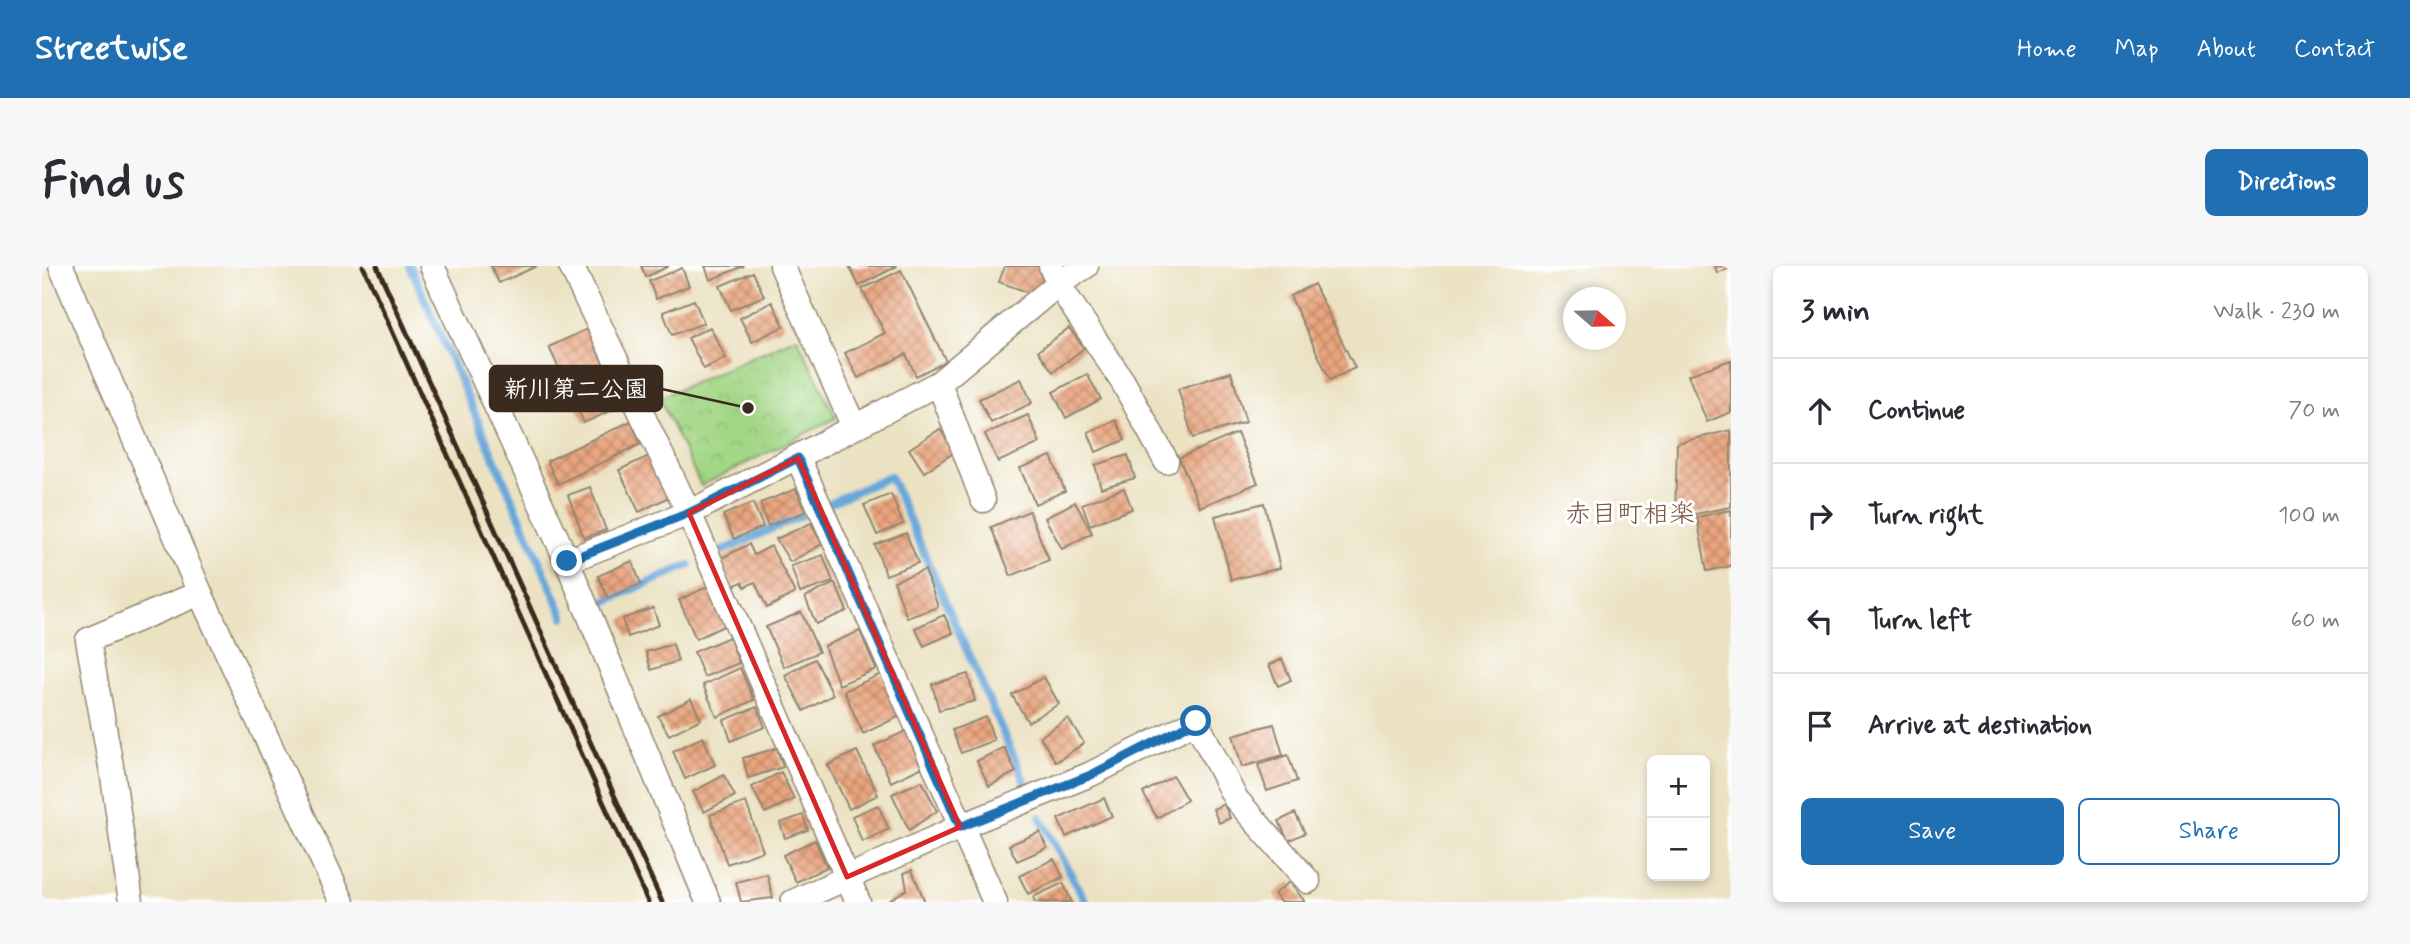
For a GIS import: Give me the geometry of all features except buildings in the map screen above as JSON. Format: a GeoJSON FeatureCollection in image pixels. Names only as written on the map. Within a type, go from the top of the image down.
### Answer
{"type":"FeatureCollection","features":[{"type":"Feature","properties":{"kind":"street"},"geometry":{"type":"LineString","coordinates":[[61,266],[201,593],[342,902]]}},
{"type":"Feature","properties":{"kind":"street"},"geometry":{"type":"LineString","coordinates":[[432,266],[567,561],[708,902]]}},
{"type":"Feature","properties":{"kind":"street"},"geometry":{"type":"LineString","coordinates":[[571,266],[689,513],[858,902]]}},
{"type":"Feature","properties":{"kind":"street"},"geometry":{"type":"LineString","coordinates":[[782,266],[854,427]]}},
{"type":"Feature","properties":{"kind":"street"},"geometry":{"type":"LineString","coordinates":[[567,561],[689,513],[939,383],[1054,275],[1086,266]]}},
{"type":"Feature","properties":{"kind":"street"},"geometry":{"type":"LineString","coordinates":[[1054,275],[1123,382],[1166,461]]}},
{"type":"Feature","properties":{"kind":"street"},"geometry":{"type":"LineString","coordinates":[[939,383],[983,500]]}},
{"type":"Feature","properties":{"kind":"street"},"geometry":{"type":"LineString","coordinates":[[798,458],[995,902]]}},
{"type":"Feature","properties":{"kind":"street"},"geometry":{"type":"LineString","coordinates":[[131,902],[113,777],[88,640],[201,593]]}},
{"type":"Feature","properties":{"kind":"street"},"geometry":{"type":"LineString","coordinates":[[793,902],[960,827],[1091,775],[1196,721],[1235,798],[1308,881]]}},
{"type":"Feature","properties":{"kind":"highlighted area"},"geometry":{"type":"Polygon","coordinates":[[[798,458],[960,827],[847,877],[689,513],[798,458]]]}},
{"type":"Feature","properties":{"kind":"green space"},"geometry":{"type":"Polygon","coordinates":[[[797,337],[836,418],[701,486],[659,398],[797,337]]]}},
{"type":"Feature","properties":{"kind":"waterway"},"geometry":{"type":"LineString","coordinates":[[410,266],[564,617]]}},
{"type":"Feature","properties":{"kind":"waterway"},"geometry":{"type":"LineString","coordinates":[[720,552],[890,476],[1026,785]]}},
{"type":"Feature","properties":{"kind":"waterway"},"geometry":{"type":"LineString","coordinates":[[597,605],[689,565]]}},
{"type":"Feature","properties":{"kind":"waterway"},"geometry":{"type":"LineString","coordinates":[[1040,817],[1086,902]]}},
{"type":"Feature","properties":{"kind":"railway"},"geometry":{"type":"LineString","coordinates":[[363,266],[648,902]]}},
{"type":"Feature","properties":{"kind":"railway"},"geometry":{"type":"LineString","coordinates":[[377,266],[662,902]]}},
{"type":"Feature","properties":{"kind":"place","name":"新川第二公園"},"geometry":{"type":"Point","coordinates":[748,408]}},
{"type":"Feature","properties":{"kind":"district","name":"赤目町相楽"},"geometry":{"type":"Point","coordinates":[1630,515]}},
{"type":"Feature","properties":{"kind":"route"},"geometry":{"type":"LineString","coordinates":[[567,561],[689,513],[798,458],[960,827],[1091,775],[1196,721]]}}]}
